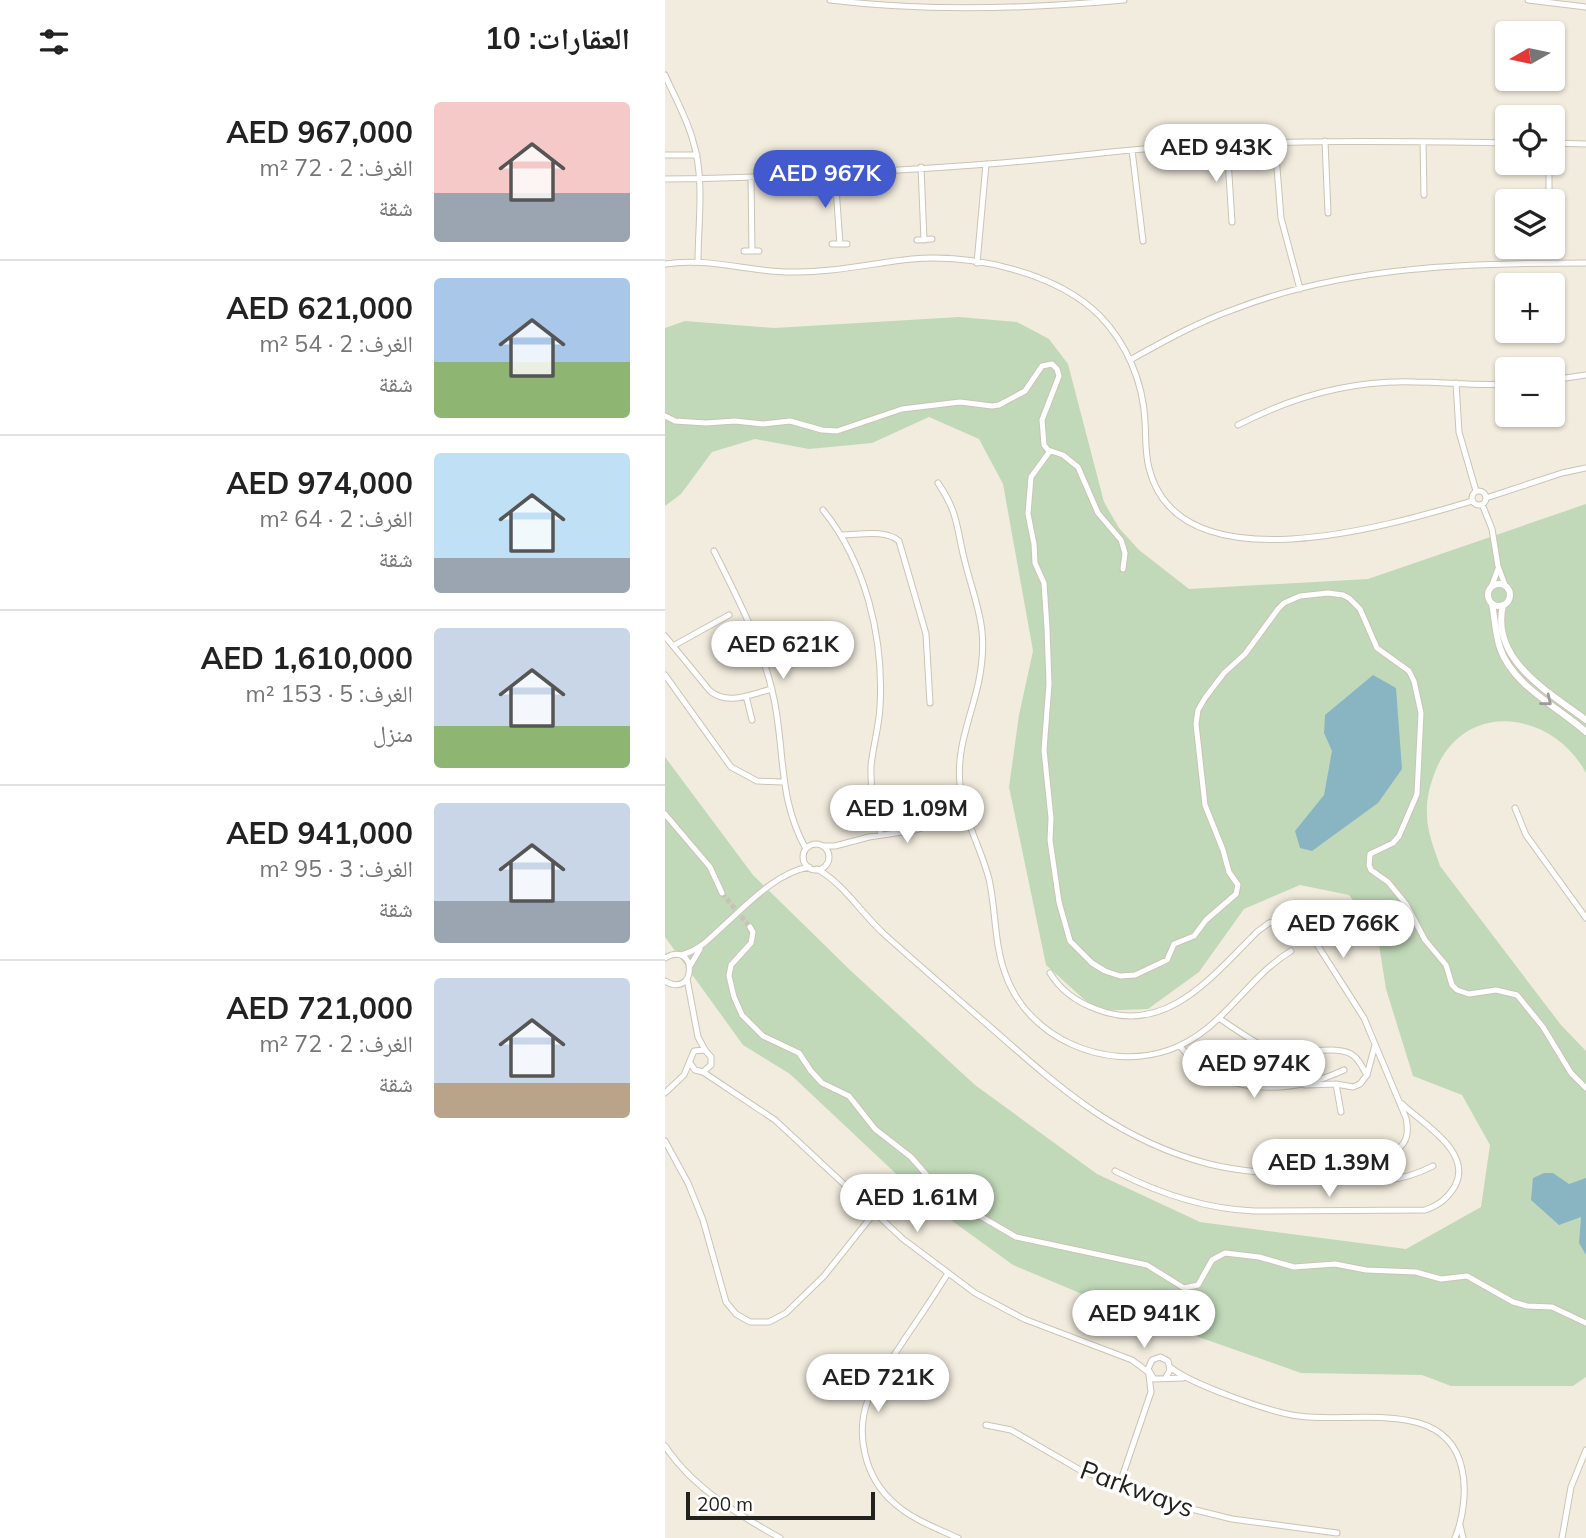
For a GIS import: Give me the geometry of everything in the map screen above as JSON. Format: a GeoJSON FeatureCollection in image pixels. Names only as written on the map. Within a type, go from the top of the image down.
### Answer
{"type":"FeatureCollection","features":[{"type":"Feature","properties":{"kind":"street"},"geometry":{"type":"LineString","coordinates":[[830,0],[962,9],[1124,0]]}},
{"type":"Feature","properties":{"kind":"street"},"geometry":{"type":"LineString","coordinates":[[1528,0],[1586,7]]}},
{"type":"Feature","properties":{"kind":"street"},"geometry":{"type":"LineString","coordinates":[[665,75],[691,134],[697,155],[698,262]]}},
{"type":"Feature","properties":{"kind":"street"},"geometry":{"type":"LineString","coordinates":[[1325,141],[1328,213]]}},
{"type":"Feature","properties":{"kind":"street"},"geometry":{"type":"LineString","coordinates":[[665,179],[835,174],[1227,144],[1325,141],[1495,143]]}},
{"type":"Feature","properties":{"kind":"street"},"geometry":{"type":"LineString","coordinates":[[1423,142],[1424,195]]}},
{"type":"Feature","properties":{"kind":"street"},"geometry":{"type":"LineString","coordinates":[[1275,143],[1281,218],[1300,289]]}},
{"type":"Feature","properties":{"kind":"street"},"geometry":{"type":"LineString","coordinates":[[1565,143],[1586,144]]}},
{"type":"Feature","properties":{"kind":"street"},"geometry":{"type":"LineString","coordinates":[[1227,144],[1232,222]]}},
{"type":"Feature","properties":{"kind":"street"},"geometry":{"type":"LineString","coordinates":[[1132,150],[1143,241]]}},
{"type":"Feature","properties":{"kind":"street"},"geometry":{"type":"LineString","coordinates":[[665,155],[697,155]]}},
{"type":"Feature","properties":{"kind":"street"},"geometry":{"type":"LineString","coordinates":[[977,263],[986,164]]}},
{"type":"Feature","properties":{"kind":"street"},"geometry":{"type":"LineString","coordinates":[[921,167],[920,240],[932,239]]}},
{"type":"Feature","properties":{"kind":"street"},"geometry":{"type":"LineString","coordinates":[[832,244],[843,244],[835,174]]}},
{"type":"Feature","properties":{"kind":"street"},"geometry":{"type":"LineString","coordinates":[[751,178],[752,251]]}},
{"type":"Feature","properties":{"kind":"street"},"geometry":{"type":"LineString","coordinates":[[744,251],[759,251]]}},
{"type":"Feature","properties":{"kind":"street"},"geometry":{"type":"LineString","coordinates":[[665,264],[698,262],[789,272],[846,270],[924,258],[977,263],[1052,282],[1074,294],[1093,310],[1110,328],[1130,360],[1142,400],[1147,460],[1153,481],[1168,505],[1195,526],[1232,537],[1285,539],[1379,525],[1472,501],[1478,505],[1562,473],[1586,468]]}},
{"type":"Feature","properties":{"kind":"street"},"geometry":{"type":"LineString","coordinates":[[1130,360],[1219,314],[1300,289],[1367,275],[1462,265],[1586,263]]}},
{"type":"Feature","properties":{"kind":"street"},"geometry":{"type":"LineString","coordinates":[[665,416],[675,421],[699,423],[730,421],[763,424],[790,421],[822,430],[837,430],[906,408],[960,402],[999,405],[1025,391],[1040,367],[1049,364],[1055,366],[1059,376],[1042,420],[1042,439],[1046,448],[1063,455],[1077,467],[1098,513],[1121,540],[1125,553],[1123,569]]}},
{"type":"Feature","properties":{"kind":"street"},"geometry":{"type":"LineString","coordinates":[[1565,378],[1586,375]]}},
{"type":"Feature","properties":{"kind":"street"},"geometry":{"type":"LineString","coordinates":[[1238,425],[1291,401],[1339,388],[1388,382],[1495,384]]}},
{"type":"Feature","properties":{"kind":"street"},"geometry":{"type":"LineString","coordinates":[[1456,383],[1459,432],[1476,491]]}},
{"type":"Feature","properties":{"kind":"street"},"geometry":{"type":"LineString","coordinates":[[1050,451],[1031,477],[1028,514],[1035,563],[1044,583],[1048,628],[1049,684],[1044,750],[1051,818],[1050,840],[1060,907],[1073,946],[1105,971],[1120,976],[1135,975],[1164,962],[1174,944],[1193,936],[1206,920],[1236,894],[1238,885],[1229,872],[1205,805],[1196,724],[1198,710],[1224,673],[1245,654],[1284,603],[1300,596],[1328,593],[1343,595],[1360,610],[1377,648],[1411,673],[1421,713],[1417,794],[1399,836],[1393,843],[1370,854],[1371,870],[1388,881],[1406,904],[1425,940],[1446,965],[1457,990],[1469,994],[1496,990],[1517,995],[1543,1027],[1571,1073],[1586,1088]]}},
{"type":"Feature","properties":{"kind":"street"},"geometry":{"type":"LineString","coordinates":[[937,483],[955,514],[983,631],[982,668],[959,764],[965,813],[982,855],[989,882],[1003,969],[1012,989],[1031,1015],[1056,1036],[1096,1053],[1117,1057],[1160,1053],[1198,1037],[1220,1019],[1261,974],[1291,951]]}},
{"type":"Feature","properties":{"kind":"street"},"geometry":{"type":"LineString","coordinates":[[1472,501],[1472,495],[1476,491]]}},
{"type":"Feature","properties":{"kind":"street"},"geometry":{"type":"LineString","coordinates":[[1476,491],[1483,492],[1498,566],[1510,595],[1503,605],[1502,629],[1507,647],[1527,674],[1586,720]]}},
{"type":"Feature","properties":{"kind":"street"},"geometry":{"type":"LineString","coordinates":[[823,510],[842,535],[862,579],[877,646],[880,706],[871,765],[871,784],[881,835]]}},
{"type":"Feature","properties":{"kind":"street"},"geometry":{"type":"LineString","coordinates":[[842,535],[880,534],[899,541],[925,626],[930,666],[930,703]]}},
{"type":"Feature","properties":{"kind":"street"},"geometry":{"type":"LineString","coordinates":[[665,951],[681,955],[701,946],[791,873],[804,858],[806,849],[790,812],[783,782],[772,689],[751,626],[714,551]]}},
{"type":"Feature","properties":{"kind":"street"},"geometry":{"type":"LineString","coordinates":[[1498,566],[1487,593],[1492,604],[1499,646],[1510,667],[1521,680],[1586,732]]}},
{"type":"Feature","properties":{"kind":"street"},"geometry":{"type":"LineString","coordinates":[[1492,585],[1504,585]]}},
{"type":"Feature","properties":{"kind":"street"},"geometry":{"type":"LineString","coordinates":[[1492,604],[1503,605]]}},
{"type":"Feature","properties":{"kind":"street"},"geometry":{"type":"LineString","coordinates":[[673,646],[729,615]]}},
{"type":"Feature","properties":{"kind":"street"},"geometry":{"type":"LineString","coordinates":[[665,636],[713,694],[727,699],[772,689]]}},
{"type":"Feature","properties":{"kind":"street"},"geometry":{"type":"LineString","coordinates":[[665,675],[731,767],[757,781],[783,782]]}},
{"type":"Feature","properties":{"kind":"street"},"geometry":{"type":"LineString","coordinates":[[746,696],[752,720]]}},
{"type":"Feature","properties":{"kind":"street"},"geometry":{"type":"LineString","coordinates":[[1515,808],[1525,835],[1586,918]]}},
{"type":"Feature","properties":{"kind":"street"},"geometry":{"type":"LineString","coordinates":[[799,830],[815,844],[838,845],[916,830],[965,813]]}},
{"type":"Feature","properties":{"kind":"street"},"geometry":{"type":"LineString","coordinates":[[665,814],[710,867],[722,893]]}},
{"type":"Feature","properties":{"kind":"street"},"geometry":{"type":"LineString","coordinates":[[806,849],[815,844]]}},
{"type":"Feature","properties":{"kind":"street"},"geometry":{"type":"LineString","coordinates":[[817,869],[823,867],[838,845]]}},
{"type":"Feature","properties":{"kind":"street"},"geometry":{"type":"LineString","coordinates":[[823,846],[834,881]]}},
{"type":"Feature","properties":{"kind":"street"},"geometry":{"type":"LineString","coordinates":[[804,858],[809,867]]}},
{"type":"Feature","properties":{"kind":"street"},"geometry":{"type":"LineString","coordinates":[[791,873],[809,867],[817,869],[834,881],[884,934],[1062,1090],[1135,1136],[1181,1155],[1226,1168],[1279,1175],[1383,1182],[1409,1178],[1433,1166]]}},
{"type":"Feature","properties":{"kind":"street"},"geometry":{"type":"LineString","coordinates":[[1050,973],[1069,995],[1097,1010],[1123,1016],[1147,1014],[1173,1006],[1196,992],[1263,926],[1275,921],[1289,921],[1301,926],[1311,935],[1359,1009],[1406,1118],[1407,1129],[1405,1139],[1398,1148],[1387,1154],[1370,1157],[1305,1150],[1295,1155],[1279,1175]]}},
{"type":"Feature","properties":{"kind":"street"},"geometry":{"type":"LineString","coordinates":[[750,927],[753,932],[751,943],[731,965],[729,976],[737,1006],[748,1023],[763,1035],[799,1053],[816,1078],[849,1096],[868,1122],[911,1157],[944,1195],[1008,1234],[1085,1254],[1147,1265],[1184,1288],[1198,1285],[1212,1260],[1225,1253],[1259,1256],[1294,1267],[1335,1264],[1366,1270],[1416,1272],[1441,1279],[1467,1276],[1513,1302],[1552,1307],[1586,1323]]}},
{"type":"Feature","properties":{"kind":"street"},"geometry":{"type":"LineString","coordinates":[[701,946],[690,966],[687,979],[697,1033],[705,1050],[710,1054],[721,1083]]}},
{"type":"Feature","properties":{"kind":"street"},"geometry":{"type":"LineString","coordinates":[[665,958],[672,954]]}},
{"type":"Feature","properties":{"kind":"street"},"geometry":{"type":"LineString","coordinates":[[681,955],[690,966]]}},
{"type":"Feature","properties":{"kind":"street"},"geometry":{"type":"LineString","coordinates":[[669,984],[687,979]]}},
{"type":"Feature","properties":{"kind":"street"},"geometry":{"type":"LineString","coordinates":[[669,984],[691,997]]}},
{"type":"Feature","properties":{"kind":"street"},"geometry":{"type":"LineString","coordinates":[[1220,1019],[1260,1044],[1278,1051],[1296,1054],[1346,1052],[1358,1060],[1367,1075]]}},
{"type":"Feature","properties":{"kind":"street"},"geometry":{"type":"LineString","coordinates":[[681,1078],[690,1063],[697,1033]]}},
{"type":"Feature","properties":{"kind":"street"},"geometry":{"type":"LineString","coordinates":[[1302,1084],[1356,1086],[1367,1075],[1375,1045]]}},
{"type":"Feature","properties":{"kind":"street"},"geometry":{"type":"LineString","coordinates":[[1180,1046],[1202,1069],[1226,1080],[1269,1088],[1302,1084],[1344,1070]]}},
{"type":"Feature","properties":{"kind":"street"},"geometry":{"type":"LineString","coordinates":[[692,1053],[698,1049],[705,1050]]}},
{"type":"Feature","properties":{"kind":"street"},"geometry":{"type":"LineString","coordinates":[[690,1063],[695,1070],[703,1072],[757,1106],[902,1239],[982,1297],[1012,1313],[1132,1360],[1157,1380],[1187,1378]]}},
{"type":"Feature","properties":{"kind":"street"},"geometry":{"type":"LineString","coordinates":[[703,1072],[710,1068],[712,1063]]}},
{"type":"Feature","properties":{"kind":"street"},"geometry":{"type":"LineString","coordinates":[[665,1093],[681,1078],[695,1070]]}},
{"type":"Feature","properties":{"kind":"street"},"geometry":{"type":"LineString","coordinates":[[1336,1084],[1341,1112]]}},
{"type":"Feature","properties":{"kind":"street"},"geometry":{"type":"LineString","coordinates":[[1115,1171],[1159,1192],[1230,1209],[1267,1212],[1425,1210],[1437,1205],[1452,1191],[1459,1176],[1458,1161],[1448,1145],[1399,1102]]}},
{"type":"Feature","properties":{"kind":"street"},"geometry":{"type":"LineString","coordinates":[[665,1141],[684,1175],[703,1220],[726,1302],[736,1314],[750,1322],[769,1322],[786,1313],[833,1266],[875,1212]]}},
{"type":"Feature","properties":{"kind":"street"},"geometry":{"type":"LineString","coordinates":[[948,1273],[872,1391],[862,1428],[867,1461],[882,1491],[912,1517],[958,1538]]}},
{"type":"Feature","properties":{"kind":"street"},"geometry":{"type":"LineString","coordinates":[[1132,1360],[1163,1358],[1170,1367],[1187,1378],[1272,1410],[1296,1416],[1402,1419],[1431,1427],[1454,1448],[1462,1466],[1464,1486],[1460,1522],[1455,1538]]}},
{"type":"Feature","properties":{"kind":"street"},"geometry":{"type":"LineString","coordinates":[[1151,1360],[1151,1392]]}},
{"type":"Feature","properties":{"kind":"street"},"geometry":{"type":"LineString","coordinates":[[1119,1486],[1151,1392],[1170,1367]]}},
{"type":"Feature","properties":{"kind":"street","name":"Parkways"},"geometry":{"type":"LineString","coordinates":[[986,1425],[1011,1430],[1054,1457],[1119,1486],[1183,1508],[1257,1524],[1337,1533]]}},
{"type":"Feature","properties":{"kind":"street"},"geometry":{"type":"LineString","coordinates":[[665,1446],[685,1470],[715,1497],[780,1538]]}},
{"type":"Feature","properties":{"kind":"street"},"geometry":{"type":"LineString","coordinates":[[1562,1538],[1571,1488],[1586,1450]]}},
{"type":"Feature","properties":{"kind":"street"},"geometry":{"type":"LineString","coordinates":[[1460,1522],[1463,1538]]}},
{"type":"Feature","properties":{"kind":"green space"},"geometry":{"type":"Polygon","coordinates":[[[959,317],[1017,322],[1049,339],[1068,364],[1104,502],[1119,528],[1139,550],[1189,589],[1368,579],[1586,504],[1586,773],[1571,752],[1553,736],[1531,726],[1509,722],[1487,723],[1466,732],[1448,748],[1433,777],[1427,809],[1427,821],[1440,866],[1561,1025],[1586,1051],[1586,1377],[1573,1386],[1451,1386],[1422,1375],[1301,1373],[1113,1307],[1013,1265],[926,1202],[790,1074],[743,1045],[665,937],[665,757],[753,875],[850,970],[975,1085],[1097,1174],[1200,1222],[1406,1249],[1481,1207],[1490,1145],[1462,1095],[1413,1076],[1386,989],[1377,932],[1349,895],[1300,885],[1244,909],[1199,972],[1148,1009],[1097,1011],[1046,965],[1009,787],[1019,715],[1033,651],[1003,484],[979,439],[929,417],[872,443],[809,449],[755,439],[712,452],[681,494],[665,506],[665,328],[685,321],[774,328],[959,317]]]}},
{"type":"Feature","properties":{"kind":"water"},"geometry":{"type":"Polygon","coordinates":[[[1373,675],[1396,688],[1402,769],[1378,803],[1312,851],[1300,848],[1295,831],[1324,795],[1332,751],[1324,733],[1325,715],[1373,675]]]}},
{"type":"Feature","properties":{"kind":"water"},"geometry":{"type":"Polygon","coordinates":[[[1544,1173],[1553,1173],[1569,1184],[1586,1178],[1586,1255],[1579,1243],[1581,1217],[1559,1225],[1531,1200],[1533,1178],[1544,1173]]]}},
{"type":"Feature","properties":{"kind":"tunnel"},"geometry":{"type":"LineString","coordinates":[[722,893],[750,927]]}}]}
